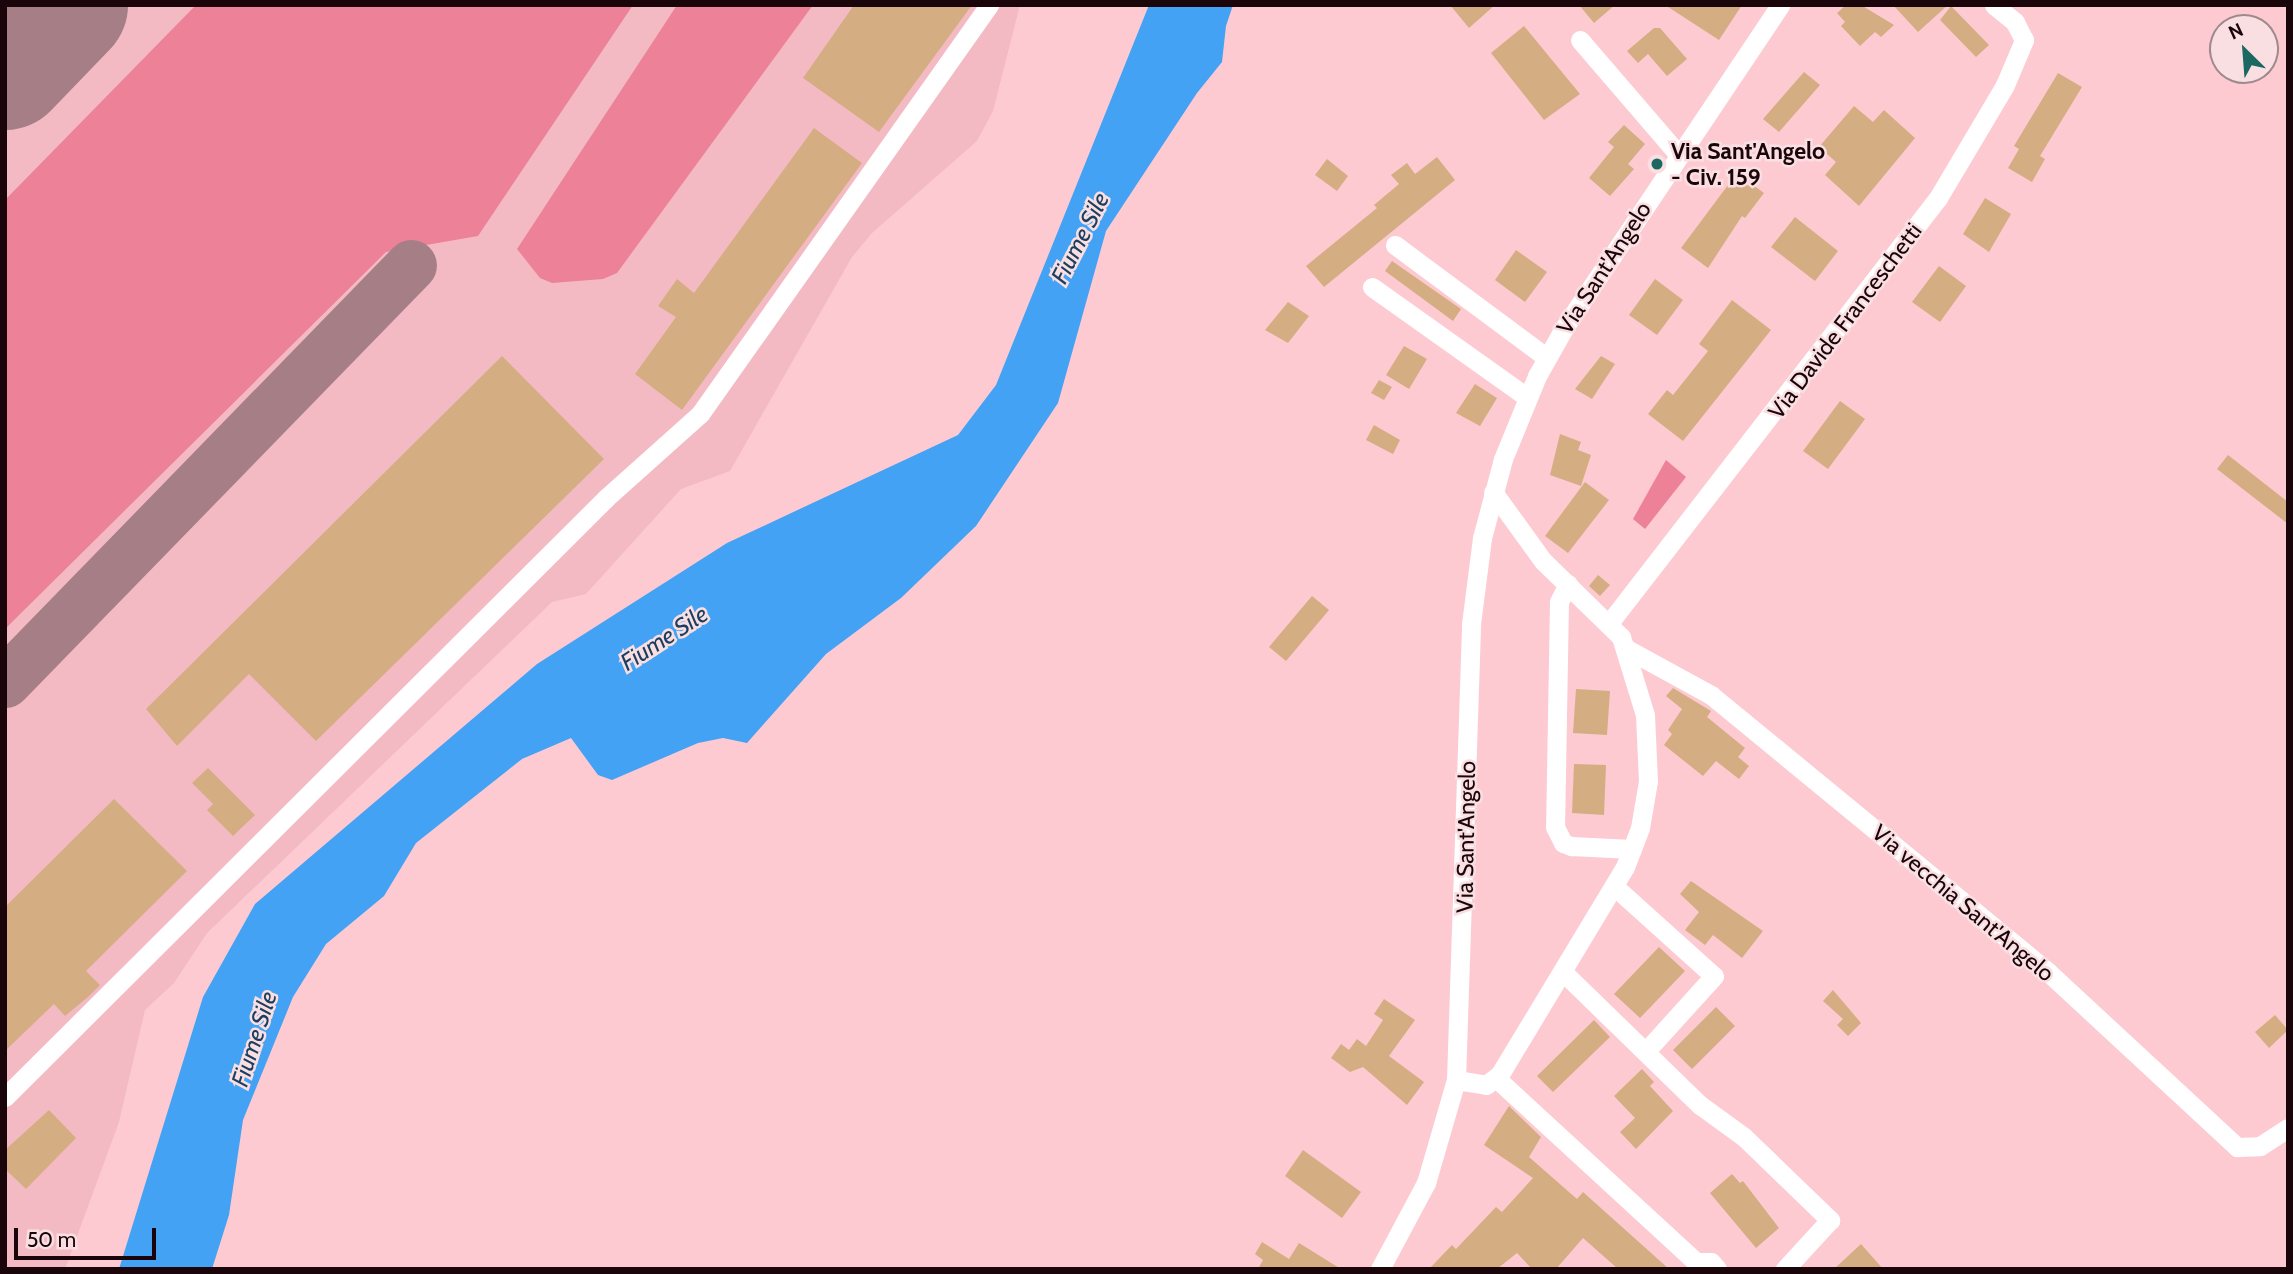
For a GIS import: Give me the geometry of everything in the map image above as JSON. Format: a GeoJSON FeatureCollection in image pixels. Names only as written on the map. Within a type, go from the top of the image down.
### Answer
{"type":"FeatureCollection","features":[{"type":"Feature","properties":{"kind":"street"},"geometry":{"type":"LineString","coordinates":[[5,1097],[606,498],[700,414],[989,5]]}},
{"type":"Feature","properties":{"kind":"street","name":"Via Sant'Angelo"},"geometry":{"type":"LineString","coordinates":[[1380,1269],[1426,1183],[1456,1080],[1471,624],[1493,492],[1527,397],[1546,358],[1780,5]]}},
{"type":"Feature","properties":{"kind":"street","name":"Via Davide Franceschetti"},"geometry":{"type":"LineString","coordinates":[[1610,622],[1938,198],[2005,85],[2024,40],[2015,22],[1994,5]]}},
{"type":"Feature","properties":{"kind":"street"},"geometry":{"type":"LineString","coordinates":[[1580,40],[1679,155]]}},
{"type":"Feature","properties":{"kind":"street","name":"Via Sant'Angelo"},"geometry":{"type":"LineString","coordinates":[[1395,245],[1546,358]]}},
{"type":"Feature","properties":{"kind":"street"},"geometry":{"type":"LineString","coordinates":[[1372,287],[1527,397]]}},
{"type":"Feature","properties":{"kind":"street"},"geometry":{"type":"LineString","coordinates":[[1456,1080],[1486,1085],[1497,1079],[1615,887],[1632,849],[1644,807],[1648,753],[1645,715],[1626,649],[1610,622],[1534,550],[1493,492]]}},
{"type":"Feature","properties":{"kind":"street"},"geometry":{"type":"LineString","coordinates":[[1567,584],[1559,602],[1555,827],[1563,843],[1571,846],[1632,849]]}},
{"type":"Feature","properties":{"kind":"street","name":"Via vecchia Sant'Angelo"},"geometry":{"type":"LineString","coordinates":[[1626,649],[1711,695],[2048,972],[2237,1147],[2260,1146],[2288,1128]]}},
{"type":"Feature","properties":{"kind":"street"},"geometry":{"type":"LineString","coordinates":[[1615,887],[1714,976],[1646,1051]]}},
{"type":"Feature","properties":{"kind":"street"},"geometry":{"type":"LineString","coordinates":[[1563,972],[1830,1220],[1785,1269]]}},
{"type":"Feature","properties":{"kind":"street"},"geometry":{"type":"LineString","coordinates":[[1497,1079],[1696,1262],[1711,1262],[1717,1269]]}},
{"type":"Feature","properties":{"kind":"shaded area"},"geometry":{"type":"Polygon","coordinates":[[[5,5],[1020,5],[993,111],[977,141],[872,233],[852,257],[730,471],[681,489],[586,594],[552,602],[207,933],[174,983],[145,1010],[119,1122],[65,1269],[5,1269],[5,5]]]}},
{"type":"Feature","properties":{"kind":"shaded area"},"geometry":{"type":"Polygon","coordinates":[[[196,5],[633,5],[478,236],[386,252],[5,629],[5,200],[196,5]]]}},
{"type":"Feature","properties":{"kind":"shaded area"},"geometry":{"type":"Polygon","coordinates":[[[677,5],[813,5],[617,273],[603,279],[552,283],[540,278],[517,249],[677,5]]]}},
{"type":"Feature","properties":{"kind":"shaded area"},"geometry":{"type":"Polygon","coordinates":[[[1666,460],[1686,477],[1645,529],[1633,519],[1666,460]]]}},
{"type":"Feature","properties":{"kind":"water","name":"Fiume Sile"},"geometry":{"type":"Polygon","coordinates":[[[1149,5],[1233,5],[1226,26],[1222,62],[1197,93],[1106,231],[1058,403],[976,526],[901,598],[826,654],[747,743],[723,738],[698,743],[612,780],[598,775],[571,738],[522,759],[416,843],[384,896],[326,944],[293,997],[243,1120],[229,1215],[212,1269],[119,1269],[203,997],[255,904],[537,664],[727,543],[958,435],[996,385],[1149,5]]]}},
{"type":"Feature","properties":{"kind":"building"},"geometry":{"type":"Polygon","coordinates":[[[854,5],[972,5],[879,132],[803,78],[854,5]]]}},
{"type":"Feature","properties":{"kind":"building"},"geometry":{"type":"Polygon","coordinates":[[[1450,5],[1495,5],[1469,28],[1450,5]]]}},
{"type":"Feature","properties":{"kind":"building"},"geometry":{"type":"Polygon","coordinates":[[[1579,5],[1615,5],[1594,23],[1579,5]]]}},
{"type":"Feature","properties":{"kind":"building"},"geometry":{"type":"Polygon","coordinates":[[[1665,5],[1742,5],[1719,40],[1665,5]]]}},
{"type":"Feature","properties":{"kind":"building"},"geometry":{"type":"Polygon","coordinates":[[[1846,5],[1861,5],[1894,25],[1881,37],[1875,32],[1860,46],[1841,26],[1845,22],[1837,13],[1846,5]]]}},
{"type":"Feature","properties":{"kind":"building"},"geometry":{"type":"Polygon","coordinates":[[[1893,5],[1948,5],[1918,32],[1893,5]]]}},
{"type":"Feature","properties":{"kind":"building"},"geometry":{"type":"Polygon","coordinates":[[[1951,6],[1989,45],[1976,57],[1940,20],[1951,6]]]}},
{"type":"Feature","properties":{"kind":"building"},"geometry":{"type":"Polygon","coordinates":[[[1524,26],[1580,94],[1544,120],[1491,53],[1524,26]]]}},
{"type":"Feature","properties":{"kind":"building"},"geometry":{"type":"Polygon","coordinates":[[[1654,28],[1660,28],[1687,59],[1667,76],[1648,54],[1638,63],[1627,51],[1654,28]]]}},
{"type":"Feature","properties":{"kind":"building"},"geometry":{"type":"Polygon","coordinates":[[[1804,72],[1820,85],[1779,132],[1763,119],[1804,72]]]}},
{"type":"Feature","properties":{"kind":"building"},"geometry":{"type":"Polygon","coordinates":[[[2058,73],[2082,87],[2040,156],[2045,159],[2032,182],[2008,168],[2019,149],[2014,146],[2058,73]]]}},
{"type":"Feature","properties":{"kind":"building"},"geometry":{"type":"Polygon","coordinates":[[[1854,106],[1873,122],[1884,110],[1915,138],[1859,206],[1825,175],[1836,162],[1819,147],[1854,106]]]}},
{"type":"Feature","properties":{"kind":"building"},"geometry":{"type":"Polygon","coordinates":[[[1624,125],[1645,144],[1628,164],[1634,169],[1610,196],[1589,178],[1614,147],[1608,142],[1624,125]]]}},
{"type":"Feature","properties":{"kind":"building"},"geometry":{"type":"Polygon","coordinates":[[[814,128],[862,163],[682,410],[635,374],[676,317],[658,306],[677,279],[694,293],[814,128]]]}},
{"type":"Feature","properties":{"kind":"building"},"geometry":{"type":"Polygon","coordinates":[[[1437,157],[1455,180],[1324,287],[1306,266],[1377,208],[1374,205],[1399,184],[1391,175],[1407,163],[1415,174],[1437,157]]]}},
{"type":"Feature","properties":{"kind":"building"},"geometry":{"type":"Polygon","coordinates":[[[1327,159],[1348,176],[1337,191],[1315,175],[1327,159]]]}},
{"type":"Feature","properties":{"kind":"building"},"geometry":{"type":"Polygon","coordinates":[[[1737,173],[1764,193],[1745,218],[1742,216],[1708,268],[1681,248],[1737,173]]]}},
{"type":"Feature","properties":{"kind":"building"},"geometry":{"type":"Polygon","coordinates":[[[1985,198],[2011,214],[1989,252],[1963,234],[1985,198]]]}},
{"type":"Feature","properties":{"kind":"building"},"geometry":{"type":"Polygon","coordinates":[[[1795,217],[1838,251],[1815,281],[1771,247],[1795,217]]]}},
{"type":"Feature","properties":{"kind":"building"},"geometry":{"type":"Polygon","coordinates":[[[1516,250],[1547,272],[1525,302],[1495,280],[1516,250]]]}},
{"type":"Feature","properties":{"kind":"building"},"geometry":{"type":"Polygon","coordinates":[[[1392,261],[1461,309],[1453,321],[1385,271],[1392,261]]]}},
{"type":"Feature","properties":{"kind":"building"},"geometry":{"type":"Polygon","coordinates":[[[1939,266],[1966,286],[1940,322],[1912,302],[1939,266]]]}},
{"type":"Feature","properties":{"kind":"building"},"geometry":{"type":"Polygon","coordinates":[[[1655,279],[1683,300],[1657,335],[1629,315],[1655,279]]]}},
{"type":"Feature","properties":{"kind":"building"},"geometry":{"type":"Polygon","coordinates":[[[1732,300],[1771,330],[1683,441],[1648,414],[1667,390],[1673,395],[1708,351],[1699,344],[1732,300]]]}},
{"type":"Feature","properties":{"kind":"building"},"geometry":{"type":"Polygon","coordinates":[[[1288,302],[1309,316],[1288,343],[1265,330],[1288,302]]]}},
{"type":"Feature","properties":{"kind":"building"},"geometry":{"type":"Polygon","coordinates":[[[1404,346],[1427,359],[1409,389],[1386,375],[1404,346]]]}},
{"type":"Feature","properties":{"kind":"building"},"geometry":{"type":"Polygon","coordinates":[[[502,356],[604,459],[316,741],[249,674],[177,746],[146,709],[502,356]]]}},
{"type":"Feature","properties":{"kind":"building"},"geometry":{"type":"Polygon","coordinates":[[[1601,356],[1615,364],[1592,399],[1575,389],[1601,356]]]}},
{"type":"Feature","properties":{"kind":"building"},"geometry":{"type":"Polygon","coordinates":[[[1379,380],[1392,387],[1384,400],[1371,393],[1379,380]]]}},
{"type":"Feature","properties":{"kind":"building"},"geometry":{"type":"Polygon","coordinates":[[[1475,384],[1497,398],[1480,426],[1456,413],[1475,384]]]}},
{"type":"Feature","properties":{"kind":"building"},"geometry":{"type":"Polygon","coordinates":[[[1840,401],[1865,419],[1828,469],[1803,451],[1840,401]]]}},
{"type":"Feature","properties":{"kind":"building"},"geometry":{"type":"Polygon","coordinates":[[[1374,425],[1400,440],[1393,454],[1366,440],[1374,425]]]}},
{"type":"Feature","properties":{"kind":"building"},"geometry":{"type":"Polygon","coordinates":[[[1560,434],[1581,442],[1578,450],[1591,455],[1581,486],[1550,475],[1560,434]]]}},
{"type":"Feature","properties":{"kind":"building"},"geometry":{"type":"Polygon","coordinates":[[[2228,455],[2288,502],[2288,524],[2217,469],[2228,455]]]}},
{"type":"Feature","properties":{"kind":"building"},"geometry":{"type":"Polygon","coordinates":[[[1585,482],[1609,500],[1568,553],[1545,536],[1585,482]]]}},
{"type":"Feature","properties":{"kind":"building"},"geometry":{"type":"Polygon","coordinates":[[[1598,575],[1610,585],[1600,596],[1589,586],[1598,575]]]}},
{"type":"Feature","properties":{"kind":"building"},"geometry":{"type":"Polygon","coordinates":[[[1312,596],[1329,610],[1286,661],[1269,647],[1312,596]]]}},
{"type":"Feature","properties":{"kind":"building"},"geometry":{"type":"Polygon","coordinates":[[[1673,688],[1711,711],[1707,717],[1745,748],[1738,757],[1749,766],[1739,779],[1716,761],[1703,776],[1664,745],[1672,734],[1668,730],[1682,709],[1666,696],[1673,688]]]}},
{"type":"Feature","properties":{"kind":"building"},"geometry":{"type":"Polygon","coordinates":[[[1576,689],[1610,691],[1607,735],[1573,733],[1576,689]]]}},
{"type":"Feature","properties":{"kind":"building"},"geometry":{"type":"Polygon","coordinates":[[[1574,764],[1606,765],[1604,815],[1572,813],[1574,764]]]}},
{"type":"Feature","properties":{"kind":"building"},"geometry":{"type":"Polygon","coordinates":[[[208,768],[255,815],[233,836],[207,810],[213,804],[192,783],[208,768]]]}},
{"type":"Feature","properties":{"kind":"building"},"geometry":{"type":"Polygon","coordinates":[[[114,799],[187,871],[86,971],[100,985],[88,997],[65,1016],[54,1004],[5,1051],[5,907],[114,799]]]}},
{"type":"Feature","properties":{"kind":"building"},"geometry":{"type":"Polygon","coordinates":[[[1691,881],[1763,931],[1742,958],[1713,935],[1705,945],[1685,930],[1699,912],[1680,894],[1691,881]]]}},
{"type":"Feature","properties":{"kind":"building"},"geometry":{"type":"Polygon","coordinates":[[[1659,947],[1685,971],[1640,1018],[1614,994],[1659,947]]]}},
{"type":"Feature","properties":{"kind":"building"},"geometry":{"type":"Polygon","coordinates":[[[1833,990],[1861,1023],[1848,1036],[1837,1025],[1843,1019],[1823,1001],[1833,990]]]}},
{"type":"Feature","properties":{"kind":"building"},"geometry":{"type":"Polygon","coordinates":[[[1384,999],[1415,1020],[1389,1056],[1424,1082],[1407,1105],[1363,1067],[1350,1072],[1331,1058],[1341,1044],[1349,1050],[1357,1039],[1366,1046],[1383,1020],[1374,1014],[1384,999]]]}},
{"type":"Feature","properties":{"kind":"building"},"geometry":{"type":"Polygon","coordinates":[[[1716,1007],[1735,1026],[1692,1069],[1673,1050],[1716,1007]]]}},
{"type":"Feature","properties":{"kind":"building"},"geometry":{"type":"Polygon","coordinates":[[[2275,1015],[2288,1030],[2269,1048],[2255,1032],[2275,1015]]]}},
{"type":"Feature","properties":{"kind":"building"},"geometry":{"type":"Polygon","coordinates":[[[1594,1020],[1610,1037],[1553,1092],[1537,1076],[1594,1020]]]}},
{"type":"Feature","properties":{"kind":"building"},"geometry":{"type":"Polygon","coordinates":[[[1642,1069],[1654,1082],[1650,1086],[1673,1111],[1636,1149],[1620,1132],[1635,1118],[1614,1096],[1642,1069]]]}},
{"type":"Feature","properties":{"kind":"building"},"geometry":{"type":"Polygon","coordinates":[[[1509,1106],[1541,1137],[1529,1157],[1577,1199],[1583,1192],[1669,1269],[1618,1269],[1583,1238],[1556,1269],[1532,1269],[1517,1253],[1497,1269],[1429,1269],[1452,1245],[1456,1249],[1496,1207],[1502,1212],[1533,1178],[1484,1145],[1509,1106]]]}},
{"type":"Feature","properties":{"kind":"building"},"geometry":{"type":"Polygon","coordinates":[[[49,1110],[76,1138],[26,1189],[5,1169],[5,1150],[49,1110]]]}},
{"type":"Feature","properties":{"kind":"building"},"geometry":{"type":"Polygon","coordinates":[[[1303,1150],[1361,1192],[1342,1218],[1285,1176],[1303,1150]]]}},
{"type":"Feature","properties":{"kind":"building"},"geometry":{"type":"Polygon","coordinates":[[[1732,1174],[1740,1183],[1743,1181],[1779,1228],[1756,1248],[1710,1193],[1732,1174]]]}},
{"type":"Feature","properties":{"kind":"building"},"geometry":{"type":"Polygon","coordinates":[[[1262,1242],[1289,1259],[1299,1243],[1341,1269],[1258,1269],[1263,1260],[1255,1254],[1262,1242]]]}},
{"type":"Feature","properties":{"kind":"building"},"geometry":{"type":"Polygon","coordinates":[[[1861,1244],[1883,1269],[1834,1269],[1861,1244]]]}},
{"type":"Feature","properties":{"kind":"taxiway"},"geometry":{"type":"LineString","coordinates":[[5,64],[9,62]]}},
{"type":"Feature","properties":{"kind":"taxiway"},"geometry":{"type":"LineString","coordinates":[[5,682],[411,265]]}},
{"type":"Feature","properties":{"kind":"runway"},"geometry":{"type":"LineString","coordinates":[[5,66],[64,5]]}},
{"type":"Feature","properties":{"kind":"place","name":"Via Sant'Angelo - Civ. 159"},"geometry":{"type":"Point","coordinates":[1657,164]}}]}
